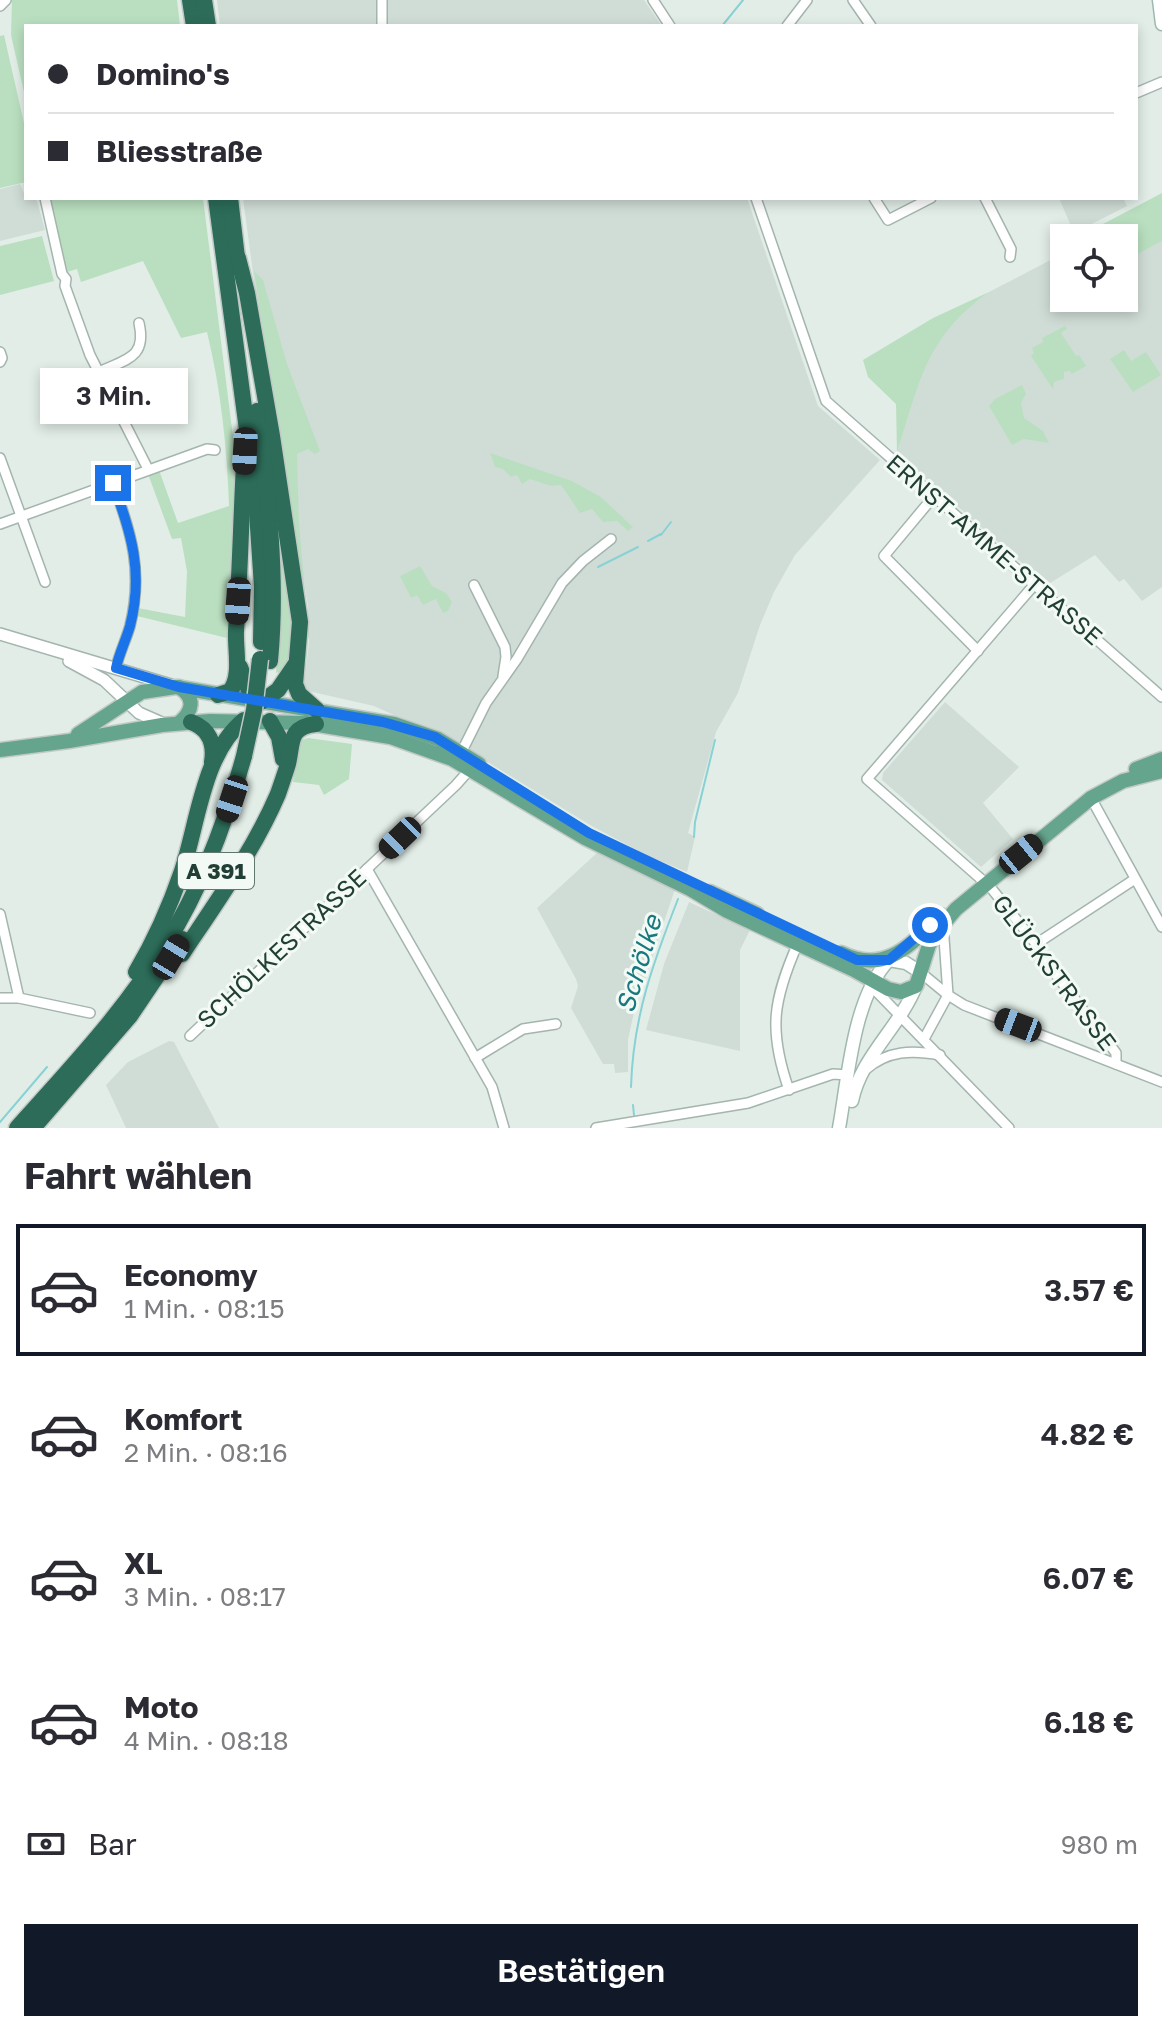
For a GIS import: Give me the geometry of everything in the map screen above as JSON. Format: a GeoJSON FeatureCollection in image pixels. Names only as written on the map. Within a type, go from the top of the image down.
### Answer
{"type":"FeatureCollection","features":[{"type":"Feature","properties":{"kind":"highway"},"geometry":{"type":"LineString","coordinates":[[190,0],[194,24]]}},
{"type":"Feature","properties":{"kind":"highway"},"geometry":{"type":"LineString","coordinates":[[206,0],[209,24]]}},
{"type":"Feature","properties":{"kind":"highway","name":"A 391"},"geometry":{"type":"LineString","coordinates":[[17,1128],[84,1054],[145,976],[182,917],[222,829],[263,719],[265,660],[260,541],[216,200]]}},
{"type":"Feature","properties":{"kind":"highway","name":"A 391"},"geometry":{"type":"LineString","coordinates":[[230,200],[269,510],[273,587],[265,660]]}},
{"type":"Feature","properties":{"kind":"highway"},"geometry":{"type":"LineString","coordinates":[[159,977],[176,964],[253,841],[282,781],[294,736],[313,719],[297,690],[295,678],[300,622],[250,308],[238,258]]}},
{"type":"Feature","properties":{"kind":"highway"},"geometry":{"type":"LineString","coordinates":[[222,696],[234,687],[246,421]]}},
{"type":"Feature","properties":{"kind":"highway"},"geometry":{"type":"LineString","coordinates":[[236,653],[260,713],[282,745],[282,781]]}},
{"type":"Feature","properties":{"kind":"highway"},"geometry":{"type":"LineString","coordinates":[[211,768],[224,742],[260,713],[284,683],[297,660]]}},
{"type":"Feature","properties":{"kind":"highway"},"geometry":{"type":"LineString","coordinates":[[84,1054],[87,1041],[142,963],[183,868],[211,768],[213,750],[210,737],[200,726],[183,723]]}},
{"type":"Feature","properties":{"kind":"highway","name":"A 391"},"geometry":{"type":"LineString","coordinates":[[33,1128],[100,1053],[159,977],[192,921],[222,860],[243,803],[250,756]]}},
{"type":"Feature","properties":{"kind":"main road"},"geometry":{"type":"LineString","coordinates":[[1159,0],[1162,24]]}},
{"type":"Feature","properties":{"kind":"main road"},"geometry":{"type":"LineString","coordinates":[[177,687],[189,694],[192,704],[183,723]]}},
{"type":"Feature","properties":{"kind":"main road"},"geometry":{"type":"LineString","coordinates":[[47,743],[79,734],[150,689],[177,687],[222,696],[260,713]]}},
{"type":"Feature","properties":{"kind":"main road"},"geometry":{"type":"LineString","coordinates":[[0,750],[260,713],[394,724],[435,737],[466,761],[585,838],[690,889],[727,911],[852,964],[903,961],[918,979]]}},
{"type":"Feature","properties":{"kind":"main road"},"geometry":{"type":"LineString","coordinates":[[847,1128],[853,1077],[852,1055],[860,1021],[874,981],[889,960],[936,924],[1093,789],[1162,759]]}},
{"type":"Feature","properties":{"kind":"main road"},"geometry":{"type":"LineString","coordinates":[[466,761],[589,833],[852,964],[874,981],[898,992],[918,979]]}},
{"type":"Feature","properties":{"kind":"main road"},"geometry":{"type":"LineString","coordinates":[[984,881],[1091,798],[1123,781],[1162,771]]}},
{"type":"Feature","properties":{"kind":"main road"},"geometry":{"type":"LineString","coordinates":[[839,1128],[853,1077],[901,1015],[918,979],[936,924]]}},
{"type":"Feature","properties":{"kind":"street"},"geometry":{"type":"LineString","coordinates":[[382,0],[382,24]]}},
{"type":"Feature","properties":{"kind":"street"},"geometry":{"type":"LineString","coordinates":[[652,0],[669,24]]}},
{"type":"Feature","properties":{"kind":"street"},"geometry":{"type":"LineString","coordinates":[[789,24],[807,0]]}},
{"type":"Feature","properties":{"kind":"street"},"geometry":{"type":"LineString","coordinates":[[853,0],[870,24]]}},
{"type":"Feature","properties":{"kind":"street"},"geometry":{"type":"LineString","coordinates":[[1138,92],[1162,82]]}},
{"type":"Feature","properties":{"kind":"street"},"geometry":{"type":"LineString","coordinates":[[45,200],[69,300],[99,372],[148,469]]}},
{"type":"Feature","properties":{"kind":"street","name":"ERNST-AMME-STRASSE"},"geometry":{"type":"LineString","coordinates":[[757,200],[826,401],[1162,697]]}},
{"type":"Feature","properties":{"kind":"street"},"geometry":{"type":"LineString","coordinates":[[875,200],[888,220],[927,200]]}},
{"type":"Feature","properties":{"kind":"street"},"geometry":{"type":"LineString","coordinates":[[986,200],[1011,249],[1010,257]]}},
{"type":"Feature","properties":{"kind":"street"},"geometry":{"type":"LineString","coordinates":[[99,372],[139,350],[142,336],[139,323]]}},
{"type":"Feature","properties":{"kind":"street"},"geometry":{"type":"LineString","coordinates":[[0,352],[0,362]]}},
{"type":"Feature","properties":{"kind":"street"},"geometry":{"type":"LineString","coordinates":[[0,524],[148,469],[207,449],[215,450]]}},
{"type":"Feature","properties":{"kind":"street"},"geometry":{"type":"LineString","coordinates":[[0,458],[45,582]]}},
{"type":"Feature","properties":{"kind":"street"},"geometry":{"type":"LineString","coordinates":[[113,483],[127,521],[137,575],[131,619],[116,668]]}},
{"type":"Feature","properties":{"kind":"street"},"geometry":{"type":"LineString","coordinates":[[934,496],[884,556],[978,651],[1034,585]]}},
{"type":"Feature","properties":{"kind":"street","name":"SCHÖLKESTRASSE"},"geometry":{"type":"LineString","coordinates":[[190,1036],[367,869],[466,761],[486,703],[568,576],[611,539]]}},
{"type":"Feature","properties":{"kind":"street"},"geometry":{"type":"LineString","coordinates":[[474,585],[505,647],[503,679]]}},
{"type":"Feature","properties":{"kind":"street"},"geometry":{"type":"LineString","coordinates":[[0,634],[177,687]]}},
{"type":"Feature","properties":{"kind":"street"},"geometry":{"type":"LineString","coordinates":[[44,649],[104,680],[126,702],[152,720],[183,723]]}},
{"type":"Feature","properties":{"kind":"street","name":"GLÜCKSTRASSE"},"geometry":{"type":"LineString","coordinates":[[978,651],[867,779],[984,881],[1036,944],[1037,950],[1116,1053],[1116,1064]]}},
{"type":"Feature","properties":{"kind":"street"},"geometry":{"type":"LineString","coordinates":[[79,665],[94,662]]}},
{"type":"Feature","properties":{"kind":"street"},"geometry":{"type":"LineString","coordinates":[[1091,798],[1162,927]]}},
{"type":"Feature","properties":{"kind":"street"},"geometry":{"type":"LineString","coordinates":[[367,869],[492,1087],[504,1128]]}},
{"type":"Feature","properties":{"kind":"street"},"geometry":{"type":"LineString","coordinates":[[1036,944],[1135,879]]}},
{"type":"Feature","properties":{"kind":"street"},"geometry":{"type":"LineString","coordinates":[[0,914],[19,998]]}},
{"type":"Feature","properties":{"kind":"street"},"geometry":{"type":"LineString","coordinates":[[924,1039],[948,995],[936,924]]}},
{"type":"Feature","properties":{"kind":"street"},"geometry":{"type":"LineString","coordinates":[[789,1090],[778,1057],[776,1007],[780,987],[798,943]]}},
{"type":"Feature","properties":{"kind":"street"},"geometry":{"type":"LineString","coordinates":[[918,979],[964,1005],[1162,1082]]}},
{"type":"Feature","properties":{"kind":"street"},"geometry":{"type":"LineString","coordinates":[[874,981],[875,990],[1009,1128]]}},
{"type":"Feature","properties":{"kind":"street"},"geometry":{"type":"LineString","coordinates":[[0,998],[19,998],[90,1013]]}},
{"type":"Feature","properties":{"kind":"street"},"geometry":{"type":"LineString","coordinates":[[475,1058],[523,1029],[556,1024]]}},
{"type":"Feature","properties":{"kind":"street"},"geometry":{"type":"LineString","coordinates":[[596,1128],[748,1103],[833,1074],[853,1077],[880,1060],[910,1051],[940,1055]]}},
{"type":"Feature","properties":{"kind":"shaded area"},"geometry":{"type":"Polygon","coordinates":[[[217,0],[644,0],[661,24],[220,24],[217,0]]]}},
{"type":"Feature","properties":{"kind":"shaded area"},"geometry":{"type":"Polygon","coordinates":[[[20,184],[24,200],[37,201],[45,230],[0,241],[0,189],[20,184]]]}},
{"type":"Feature","properties":{"kind":"shaded area"},"geometry":{"type":"Polygon","coordinates":[[[243,200],[748,200],[818,406],[880,460],[795,555],[774,592],[738,693],[716,732],[688,833],[695,837],[687,872],[648,856],[590,825],[460,745],[374,706],[308,691],[304,686],[309,642],[308,606],[260,325],[243,200]]]}},
{"type":"Feature","properties":{"kind":"shaded area"},"geometry":{"type":"Polygon","coordinates":[[[1060,200],[1124,200],[1127,206],[1092,224],[1070,224],[1060,200]]]}},
{"type":"Feature","properties":{"kind":"shaded area"},"geometry":{"type":"Polygon","coordinates":[[[1162,228],[1162,587],[1142,601],[1124,579],[1119,582],[1095,555],[1047,585],[897,453],[924,365],[942,335],[969,307],[989,292],[1050,260],[1050,312],[1138,312],[1138,234],[1162,228]]]}},
{"type":"Feature","properties":{"kind":"shaded area"},"geometry":{"type":"Polygon","coordinates":[[[945,702],[1019,767],[983,803],[1013,839],[981,867],[882,780],[883,773],[945,702]]]}},
{"type":"Feature","properties":{"kind":"shaded area"},"geometry":{"type":"Polygon","coordinates":[[[598,852],[675,889],[634,1012],[628,1040],[628,1072],[615,1073],[614,1064],[603,1064],[571,1008],[578,986],[576,979],[537,908],[598,852]]]}},
{"type":"Feature","properties":{"kind":"shaded area"},"geometry":{"type":"Polygon","coordinates":[[[689,902],[750,930],[740,950],[740,1051],[646,1030],[664,964],[689,902]]]}},
{"type":"Feature","properties":{"kind":"shaded area"},"geometry":{"type":"Polygon","coordinates":[[[169,1041],[174,1042],[219,1128],[126,1128],[106,1085],[128,1062],[169,1041]]]}},
{"type":"Feature","properties":{"kind":"green space"},"geometry":{"type":"Polygon","coordinates":[[[12,0],[177,0],[180,24],[24,24],[24,92],[11,35],[12,0]]]}},
{"type":"Feature","properties":{"kind":"green space"},"geometry":{"type":"Polygon","coordinates":[[[4,35],[24,123],[24,182],[0,188],[0,36],[4,35]]]}},
{"type":"Feature","properties":{"kind":"green space"},"geometry":{"type":"Polygon","coordinates":[[[1162,193],[1162,241],[1138,254],[1138,224],[1103,224],[1162,193]]]}},
{"type":"Feature","properties":{"kind":"green space"},"geometry":{"type":"Polygon","coordinates":[[[49,200],[203,200],[237,469],[230,634],[227,638],[137,616],[138,608],[185,617],[187,571],[181,538],[172,539],[148,474],[159,470],[178,523],[229,506],[222,419],[207,332],[181,338],[143,261],[81,282],[77,269],[67,272],[49,200]]]}},
{"type":"Feature","properties":{"kind":"green space"},"geometry":{"type":"Polygon","coordinates":[[[42,236],[54,281],[0,295],[0,246],[42,236]]]}},
{"type":"Feature","properties":{"kind":"green space"},"geometry":{"type":"Polygon","coordinates":[[[254,271],[263,280],[287,364],[320,451],[315,454],[308,449],[297,454],[299,523],[309,637],[305,637],[254,271]]]}},
{"type":"Feature","properties":{"kind":"green space"},"geometry":{"type":"Polygon","coordinates":[[[989,292],[950,327],[937,345],[919,383],[897,453],[896,404],[868,377],[863,360],[933,318],[989,292]]]}},
{"type":"Feature","properties":{"kind":"green space"},"geometry":{"type":"Polygon","coordinates":[[[1065,326],[1067,329],[1061,333],[1086,366],[1072,374],[1070,371],[1064,372],[1064,379],[1054,382],[1053,389],[1031,356],[1034,353],[1032,348],[1043,342],[1042,338],[1065,326]]]}},
{"type":"Feature","properties":{"kind":"green space"},"geometry":{"type":"Polygon","coordinates":[[[1124,350],[1131,361],[1146,352],[1161,375],[1133,392],[1110,359],[1124,350]]]}},
{"type":"Feature","properties":{"kind":"green space"},"geometry":{"type":"Polygon","coordinates":[[[1022,385],[1026,394],[1021,403],[1024,418],[1043,431],[1049,443],[1024,439],[1012,445],[989,406],[995,399],[1022,385]]]}},
{"type":"Feature","properties":{"kind":"green space"},"geometry":{"type":"Polygon","coordinates":[[[490,453],[572,481],[601,497],[633,527],[628,531],[617,521],[603,522],[592,509],[580,513],[561,485],[551,486],[530,479],[522,484],[517,475],[511,477],[503,469],[495,467],[490,453]]]}},
{"type":"Feature","properties":{"kind":"green space"},"geometry":{"type":"Polygon","coordinates":[[[277,499],[290,584],[292,626],[287,669],[276,673],[281,614],[277,499]]]}},
{"type":"Feature","properties":{"kind":"green space"},"geometry":{"type":"Polygon","coordinates":[[[420,566],[432,586],[446,593],[452,602],[448,611],[443,613],[436,599],[423,605],[417,595],[411,598],[400,576],[420,566]]]}},
{"type":"Feature","properties":{"kind":"green space"},"geometry":{"type":"Polygon","coordinates":[[[308,738],[352,744],[349,779],[324,795],[319,785],[293,782],[299,741],[308,738]]]}},
{"type":"Feature","properties":{"kind":"waterway","name":"Schölke"},"geometry":{"type":"LineString","coordinates":[[724,24],[743,0]]}},
{"type":"Feature","properties":{"kind":"waterway","name":"Schölke"},"geometry":{"type":"LineString","coordinates":[[661,535],[671,522]]}},
{"type":"Feature","properties":{"kind":"waterway"},"geometry":{"type":"LineString","coordinates":[[648,541],[661,534]]}},
{"type":"Feature","properties":{"kind":"waterway"},"geometry":{"type":"LineString","coordinates":[[598,567],[638,547]]}},
{"type":"Feature","properties":{"kind":"waterway","name":"Schölke"},"geometry":{"type":"LineString","coordinates":[[694,837],[715,740]]}},
{"type":"Feature","properties":{"kind":"waterway","name":"Schölke"},"geometry":{"type":"LineString","coordinates":[[631,1087],[640,1014],[678,899]]}},
{"type":"Feature","properties":{"kind":"waterway"},"geometry":{"type":"LineString","coordinates":[[0,1122],[47,1067]]}},
{"type":"Feature","properties":{"kind":"waterway","name":"Schölke"},"geometry":{"type":"LineString","coordinates":[[633,1105],[634,1115]]}},
{"type":"Feature","properties":{"kind":"route"},"geometry":{"type":"LineString","coordinates":[[113,483],[127,521],[137,575],[129,628],[116,668],[225,697],[394,724],[435,737],[589,833],[857,960],[889,960],[930,925]]}}]}
